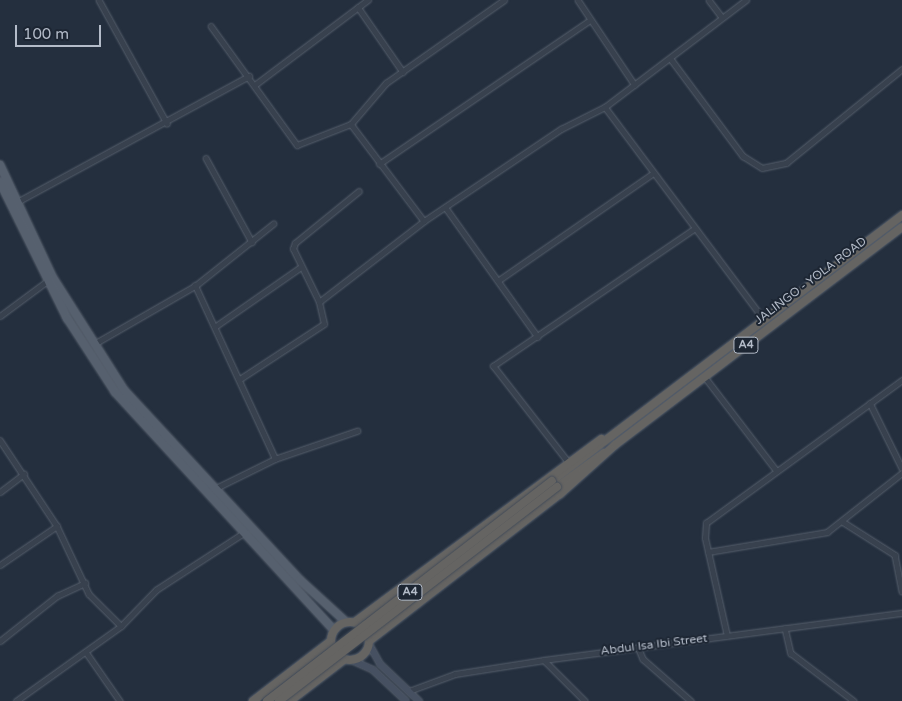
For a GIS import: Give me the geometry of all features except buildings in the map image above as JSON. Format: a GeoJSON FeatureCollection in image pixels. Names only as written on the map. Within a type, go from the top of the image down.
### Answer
{"type":"FeatureCollection","features":[{"type":"Feature","properties":{"kind":"highway","name":"A4"},"geometry":{"type":"LineString","coordinates":[[278,701],[554,484],[607,436],[902,215]]}},
{"type":"Feature","properties":{"kind":"highway","name":"JALINGO - YOLA ROAD"},"geometry":{"type":"LineString","coordinates":[[369,643],[594,467],[615,445],[902,227]]}},
{"type":"Feature","properties":{"kind":"highway","name":"A4"},"geometry":{"type":"LineString","coordinates":[[355,622],[567,461],[607,436]]}},
{"type":"Feature","properties":{"kind":"highway","name":"A4"},"geometry":{"type":"LineString","coordinates":[[267,701],[554,484],[615,445]]}},
{"type":"Feature","properties":{"kind":"highway"},"geometry":{"type":"LineString","coordinates":[[348,659],[335,652],[331,641],[334,630],[346,622],[355,622],[365,629],[369,643]]}},
{"type":"Feature","properties":{"kind":"highway"},"geometry":{"type":"LineString","coordinates":[[253,701],[331,641]]}},
{"type":"Feature","properties":{"kind":"highway","name":"A4"},"geometry":{"type":"LineString","coordinates":[[290,701],[348,659],[366,652],[369,643]]}},
{"type":"Feature","properties":{"kind":"main road"},"geometry":{"type":"LineString","coordinates":[[0,164],[50,279],[93,345],[147,419],[212,491],[245,532],[334,630]]}},
{"type":"Feature","properties":{"kind":"main road"},"geometry":{"type":"LineString","coordinates":[[0,182],[50,279],[115,392],[212,491],[346,622]]}},
{"type":"Feature","properties":{"kind":"main road"},"geometry":{"type":"LineString","coordinates":[[369,643],[380,664],[419,701]]}},
{"type":"Feature","properties":{"kind":"main road"},"geometry":{"type":"LineString","coordinates":[[348,659],[373,670],[406,701]]}},
{"type":"Feature","properties":{"kind":"street"},"geometry":{"type":"LineString","coordinates":[[99,0],[167,123]]}},
{"type":"Feature","properties":{"kind":"street"},"geometry":{"type":"LineString","coordinates":[[256,84],[368,0]]}},
{"type":"Feature","properties":{"kind":"street"},"geometry":{"type":"LineString","coordinates":[[211,26],[256,84],[297,144],[351,124],[386,83],[504,0]]}},
{"type":"Feature","properties":{"kind":"street"},"geometry":{"type":"LineString","coordinates":[[578,0],[635,86]]}},
{"type":"Feature","properties":{"kind":"street"},"geometry":{"type":"LineString","coordinates":[[709,0],[722,17]]}},
{"type":"Feature","properties":{"kind":"street"},"geometry":{"type":"LineString","coordinates":[[319,302],[424,221],[561,129],[605,107],[635,86],[746,0]]}},
{"type":"Feature","properties":{"kind":"street"},"geometry":{"type":"LineString","coordinates":[[358,6],[403,72]]}},
{"type":"Feature","properties":{"kind":"street"},"geometry":{"type":"LineString","coordinates":[[379,164],[590,20]]}},
{"type":"Feature","properties":{"kind":"street"},"geometry":{"type":"LineString","coordinates":[[671,58],[743,156],[762,168],[786,163],[902,69]]}},
{"type":"Feature","properties":{"kind":"street"},"geometry":{"type":"LineString","coordinates":[[17,202],[167,123],[249,76]]}},
{"type":"Feature","properties":{"kind":"street"},"geometry":{"type":"LineString","coordinates":[[605,107],[652,174],[763,318]]}},
{"type":"Feature","properties":{"kind":"street"},"geometry":{"type":"LineString","coordinates":[[351,124],[379,164],[424,221]]}},
{"type":"Feature","properties":{"kind":"street"},"geometry":{"type":"LineString","coordinates":[[206,158],[252,242]]}},
{"type":"Feature","properties":{"kind":"street"},"geometry":{"type":"LineString","coordinates":[[499,280],[652,174]]}},
{"type":"Feature","properties":{"kind":"street"},"geometry":{"type":"LineString","coordinates":[[240,378],[324,324],[319,302],[301,267],[295,243],[359,191]]}},
{"type":"Feature","properties":{"kind":"street"},"geometry":{"type":"LineString","coordinates":[[446,208],[538,337]]}},
{"type":"Feature","properties":{"kind":"street"},"geometry":{"type":"LineString","coordinates":[[93,345],[196,286],[273,224]]}},
{"type":"Feature","properties":{"kind":"street"},"geometry":{"type":"LineString","coordinates":[[567,461],[493,366],[694,229]]}},
{"type":"Feature","properties":{"kind":"street"},"geometry":{"type":"LineString","coordinates":[[216,326],[301,267]]}},
{"type":"Feature","properties":{"kind":"street"},"geometry":{"type":"LineString","coordinates":[[0,316],[50,279]]}},
{"type":"Feature","properties":{"kind":"street"},"geometry":{"type":"LineString","coordinates":[[196,286],[240,378],[275,459]]}},
{"type":"Feature","properties":{"kind":"street"},"geometry":{"type":"LineString","coordinates":[[705,377],[776,470]]}},
{"type":"Feature","properties":{"kind":"street"},"geometry":{"type":"LineString","coordinates":[[727,636],[704,530],[711,516],[902,380]]}},
{"type":"Feature","properties":{"kind":"street"},"geometry":{"type":"LineString","coordinates":[[870,403],[902,468]]}},
{"type":"Feature","properties":{"kind":"street"},"geometry":{"type":"LineString","coordinates":[[212,491],[275,459],[357,431]]}},
{"type":"Feature","properties":{"kind":"street"},"geometry":{"type":"LineString","coordinates":[[0,440],[57,526],[89,594],[121,626]]}},
{"type":"Feature","properties":{"kind":"street"},"geometry":{"type":"LineString","coordinates":[[708,552],[809,538],[843,522],[902,473]]}},
{"type":"Feature","properties":{"kind":"street"},"geometry":{"type":"LineString","coordinates":[[0,492],[24,474]]}},
{"type":"Feature","properties":{"kind":"street"},"geometry":{"type":"LineString","coordinates":[[843,522],[895,556],[902,592]]}},
{"type":"Feature","properties":{"kind":"street"},"geometry":{"type":"LineString","coordinates":[[0,565],[57,526]]}},
{"type":"Feature","properties":{"kind":"street"},"geometry":{"type":"LineString","coordinates":[[16,701],[121,626],[156,590],[245,532]]}},
{"type":"Feature","properties":{"kind":"street"},"geometry":{"type":"LineString","coordinates":[[0,641],[57,596],[85,583]]}},
{"type":"Feature","properties":{"kind":"street","name":"Abdul Isa Ibi Street"},"geometry":{"type":"LineString","coordinates":[[409,691],[455,674],[638,647],[902,613]]}},
{"type":"Feature","properties":{"kind":"street"},"geometry":{"type":"LineString","coordinates":[[785,628],[791,653],[854,701]]}},
{"type":"Feature","properties":{"kind":"street"},"geometry":{"type":"LineString","coordinates":[[638,647],[643,659],[691,701]]}},
{"type":"Feature","properties":{"kind":"street"},"geometry":{"type":"LineString","coordinates":[[86,652],[120,701]]}},
{"type":"Feature","properties":{"kind":"street"},"geometry":{"type":"LineString","coordinates":[[544,660],[585,701]]}}]}
